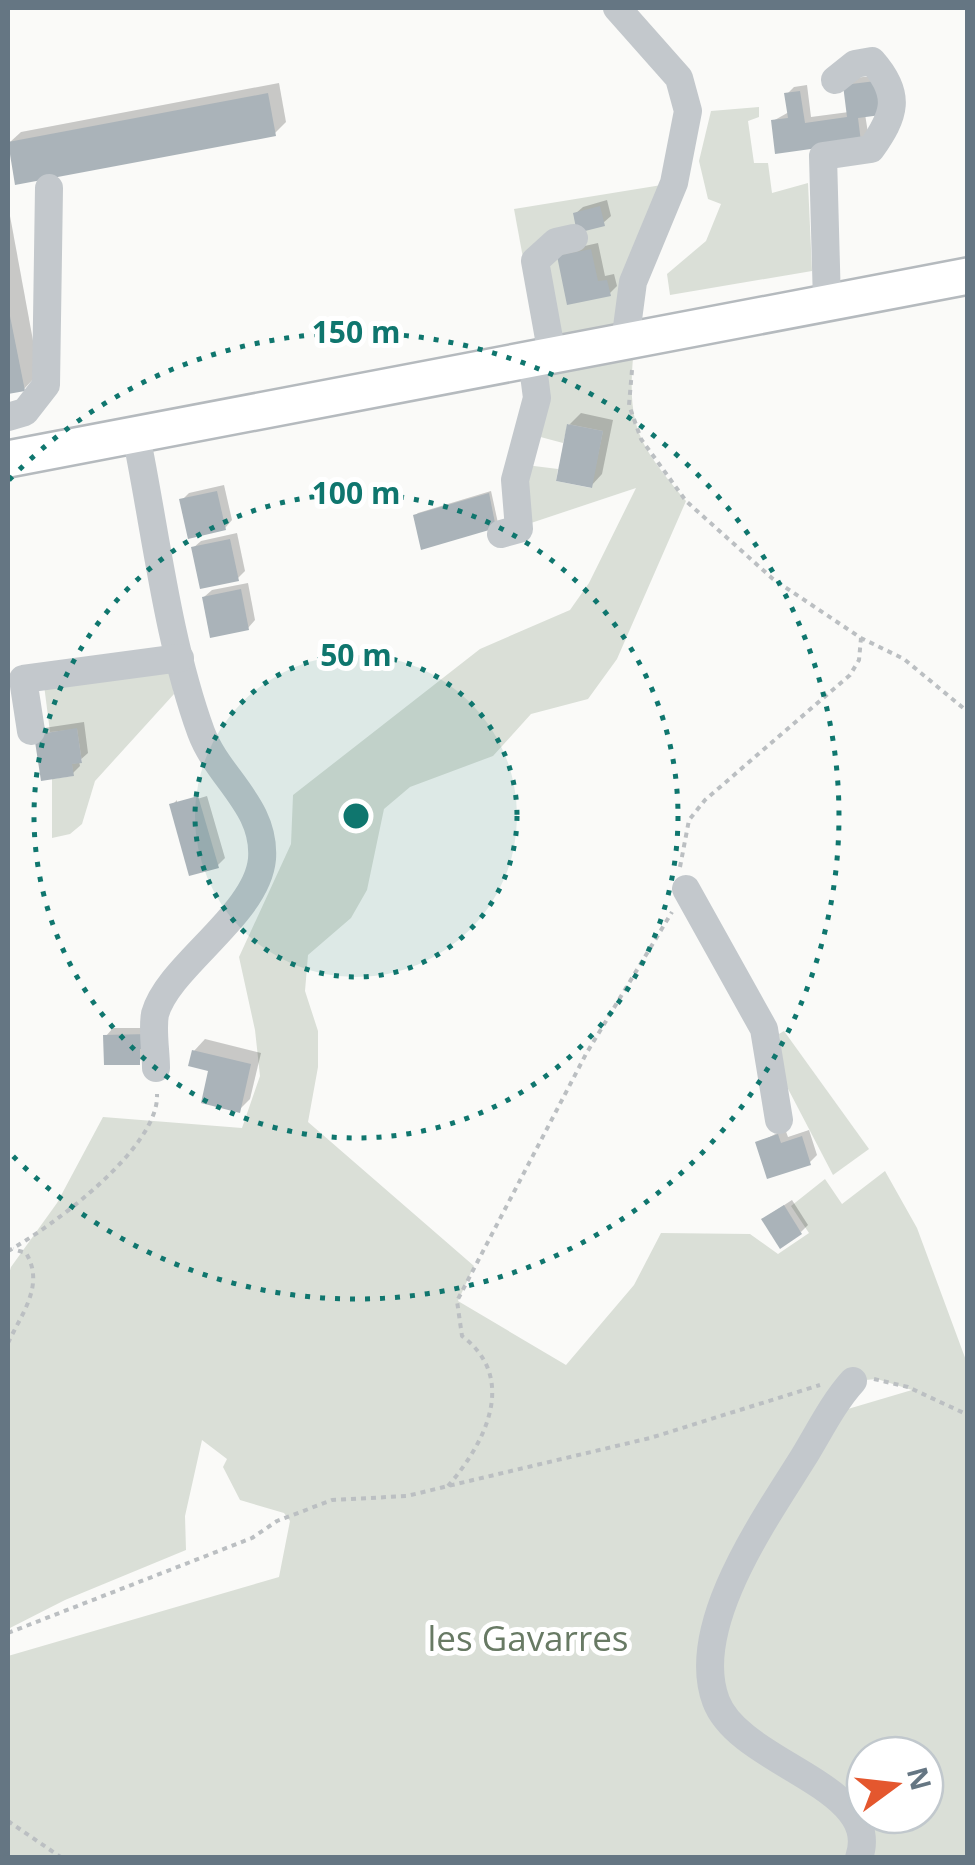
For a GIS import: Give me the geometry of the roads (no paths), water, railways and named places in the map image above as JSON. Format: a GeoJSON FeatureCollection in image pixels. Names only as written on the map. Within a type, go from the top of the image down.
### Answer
{"type":"FeatureCollection","features":[{"type":"Feature","properties":{"kind":"main road"},"geometry":{"type":"LineString","coordinates":[[8,459],[968,276]]}},
{"type":"Feature","properties":{"kind":"street"},"geometry":{"type":"LineString","coordinates":[[616,8],[679,78],[688,111],[674,183],[632,282],[626,342]]}},
{"type":"Feature","properties":{"kind":"street"},"geometry":{"type":"LineString","coordinates":[[828,303],[823,156],[871,148],[890,122],[892,97],[886,77],[872,61],[855,64],[835,80]]}},
{"type":"Feature","properties":{"kind":"street"},"geometry":{"type":"LineString","coordinates":[[8,417],[25,412],[46,384],[50,188]]}},
{"type":"Feature","properties":{"kind":"street"},"geometry":{"type":"LineString","coordinates":[[502,534],[519,529],[515,480],[537,398],[542,357],[534,261],[556,242],[574,238]]}},
{"type":"Feature","properties":{"kind":"street"},"geometry":{"type":"LineString","coordinates":[[136,435],[180,658],[203,737],[252,808],[262,837],[262,864],[248,892],[155,1015],[156,1068]]}},
{"type":"Feature","properties":{"kind":"street"},"geometry":{"type":"LineString","coordinates":[[31,731],[23,679],[180,658]]}},
{"type":"Feature","properties":{"kind":"street"},"geometry":{"type":"LineString","coordinates":[[686,890],[764,1028],[779,1120]]}},
{"type":"Feature","properties":{"kind":"street"},"geometry":{"type":"LineString","coordinates":[[853,1381],[737,1571],[711,1647],[710,1673],[716,1700],[741,1737],[841,1799],[856,1813],[864,1841],[858,1858]]}},
{"type":"Feature","properties":{"kind":"park label","name":"les Gavarres"},"geometry":{"type":"Point","coordinates":[528,1637]}}]}
